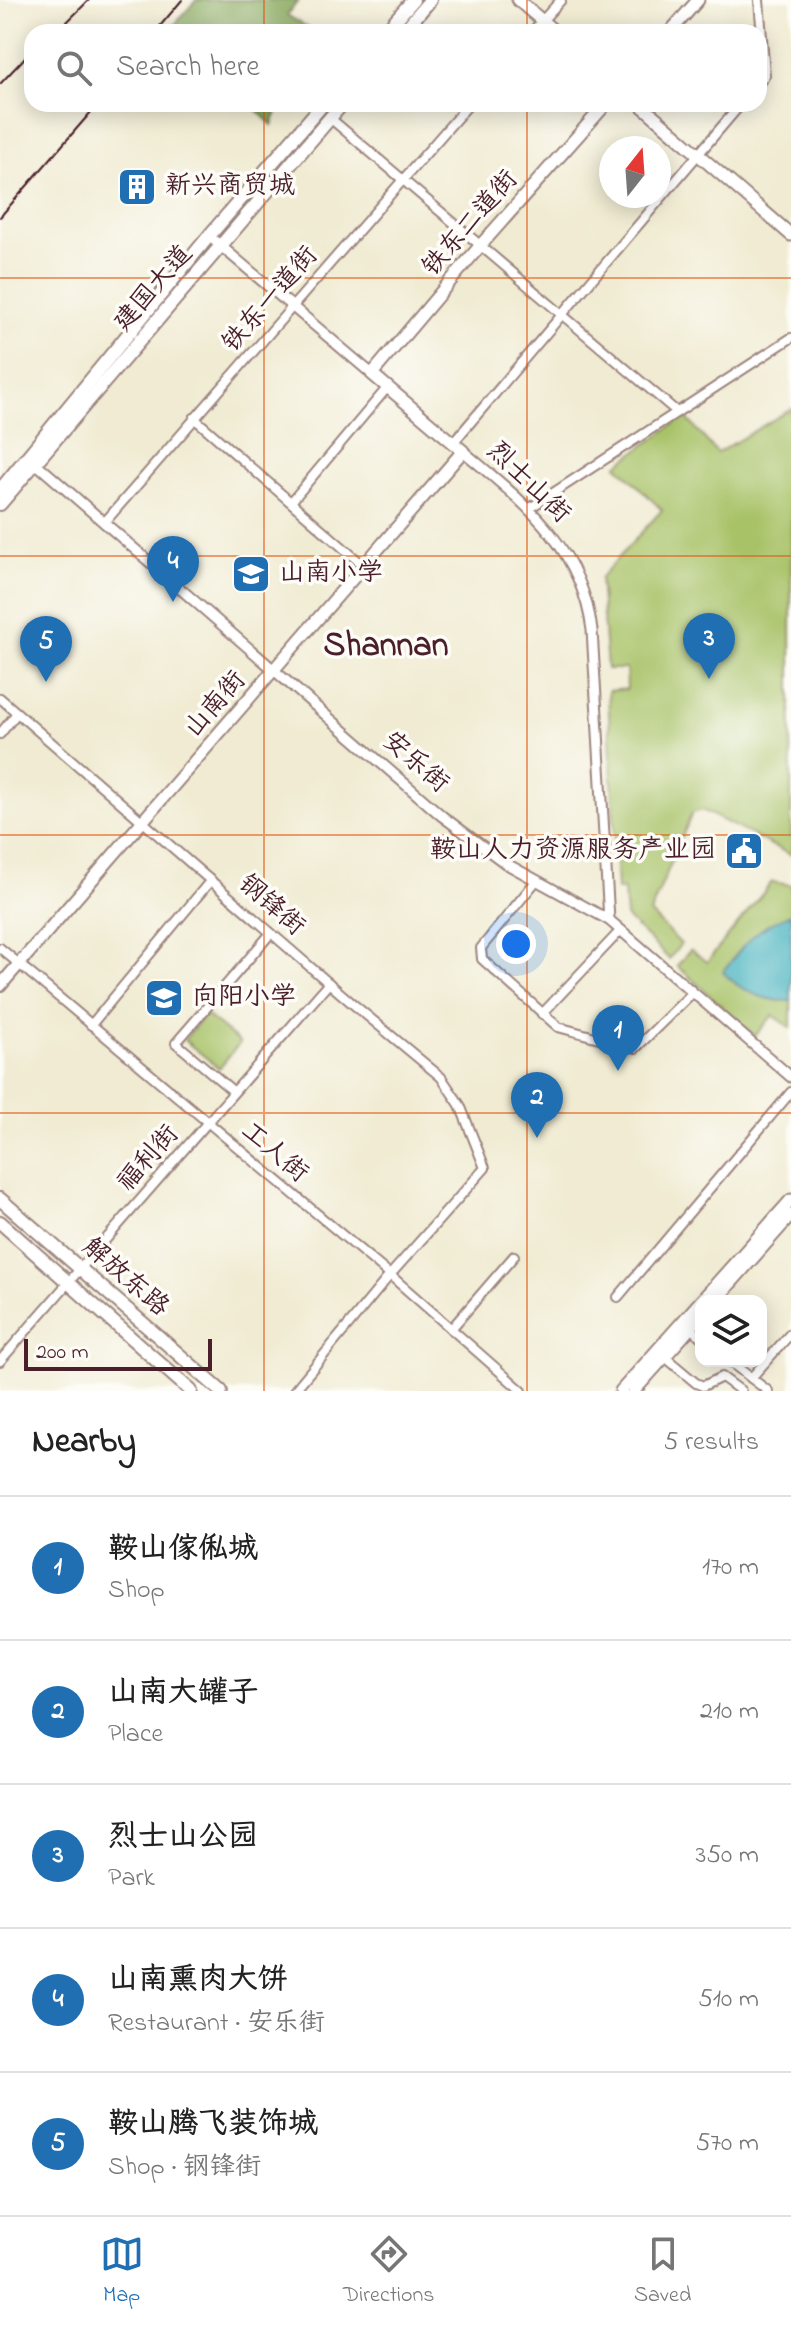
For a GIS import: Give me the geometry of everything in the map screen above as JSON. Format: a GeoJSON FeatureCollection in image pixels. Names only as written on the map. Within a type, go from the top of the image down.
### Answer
{"type":"FeatureCollection","features":[{"type":"Feature","properties":{"kind":"main road"},"geometry":{"type":"LineString","coordinates":[[392,24],[413,0]]}},
{"type":"Feature","properties":{"kind":"main road"},"geometry":{"type":"LineString","coordinates":[[410,24],[430,0]]}},
{"type":"Feature","properties":{"kind":"main road"},"geometry":{"type":"LineString","coordinates":[[518,0],[546,24]]}},
{"type":"Feature","properties":{"kind":"main road"},"geometry":{"type":"LineString","coordinates":[[677,24],[698,0]]}},
{"type":"Feature","properties":{"kind":"main road","name":"建国大道"},"geometry":{"type":"LineString","coordinates":[[0,504],[31,460],[209,236],[316,112]]}},
{"type":"Feature","properties":{"kind":"main road","name":"建国大道"},"geometry":{"type":"LineString","coordinates":[[0,490],[31,460],[335,112]]}},
{"type":"Feature","properties":{"kind":"main road","name":"铁东二道街"},"geometry":{"type":"LineString","coordinates":[[372,374],[599,112]]}},
{"type":"Feature","properties":{"kind":"main road"},"geometry":{"type":"LineString","coordinates":[[650,112],[791,235]]}},
{"type":"Feature","properties":{"kind":"main road","name":"烈士山街"},"geometry":{"type":"LineString","coordinates":[[372,374],[463,451]]}},
{"type":"Feature","properties":{"kind":"main road","name":"山南街"},"geometry":{"type":"LineString","coordinates":[[0,986],[463,451]]}},
{"type":"Feature","properties":{"kind":"main road","name":"解放东路"},"geometry":{"type":"LineString","coordinates":[[0,1199],[221,1391]]}},
{"type":"Feature","properties":{"kind":"main road"},"geometry":{"type":"LineString","coordinates":[[706,1295],[791,1200]]}},
{"type":"Feature","properties":{"kind":"main road"},"geometry":{"type":"LineString","coordinates":[[720,1295],[791,1215]]}},
{"type":"Feature","properties":{"kind":"main road","name":"解放东路"},"geometry":{"type":"LineString","coordinates":[[0,1222],[191,1391]]}},
{"type":"Feature","properties":{"kind":"main road"},"geometry":{"type":"LineString","coordinates":[[621,1391],[695,1308]]}},
{"type":"Feature","properties":{"kind":"main road"},"geometry":{"type":"LineString","coordinates":[[634,1391],[695,1323]]}},
{"type":"Feature","properties":{"kind":"street"},"geometry":{"type":"LineString","coordinates":[[539,24],[561,0]]}},
{"type":"Feature","properties":{"kind":"street"},"geometry":{"type":"LineString","coordinates":[[759,0],[761,24]]}},
{"type":"Feature","properties":{"kind":"street","name":"铁东一道街"},"geometry":{"type":"LineString","coordinates":[[104,523],[462,112]]}},
{"type":"Feature","properties":{"kind":"street"},"geometry":{"type":"LineString","coordinates":[[453,443],[734,112]]}},
{"type":"Feature","properties":{"kind":"street"},"geometry":{"type":"LineString","coordinates":[[330,118],[677,412]]}},
{"type":"Feature","properties":{"kind":"street","name":"烈士山街"},"geometry":{"type":"LineString","coordinates":[[209,236],[372,374]]}},
{"type":"Feature","properties":{"kind":"street"},"geometry":{"type":"LineString","coordinates":[[530,508],[791,338]]}},
{"type":"Feature","properties":{"kind":"street"},"geometry":{"type":"LineString","coordinates":[[291,502],[387,388]]}},
{"type":"Feature","properties":{"kind":"street"},"geometry":{"type":"LineString","coordinates":[[194,418],[364,566]]}},
{"type":"Feature","properties":{"kind":"street","name":"烈士山街"},"geometry":{"type":"LineString","coordinates":[[463,451],[530,508],[563,549],[585,591],[590,610],[609,920]]}},
{"type":"Feature","properties":{"kind":"street","name":"安乐街"},"geometry":{"type":"LineString","coordinates":[[31,460],[442,816],[505,863],[609,920],[791,1077]]}},
{"type":"Feature","properties":{"kind":"street","name":"钢锋街"},"geometry":{"type":"LineString","coordinates":[[0,698],[452,1089],[485,1168],[390,1275]]}},
{"type":"Feature","properties":{"kind":"street"},"geometry":{"type":"LineString","coordinates":[[0,734],[17,713]]}},
{"type":"Feature","properties":{"kind":"street"},"geometry":{"type":"LineString","coordinates":[[91,1025],[211,880]]}},
{"type":"Feature","properties":{"kind":"street"},"geometry":{"type":"LineString","coordinates":[[536,881],[481,948],[482,959],[558,1027],[636,1048],[692,993]]}},
{"type":"Feature","properties":{"kind":"street"},"geometry":{"type":"LineString","coordinates":[[542,1014],[621,930]]}},
{"type":"Feature","properties":{"kind":"street"},"geometry":{"type":"LineString","coordinates":[[234,1092],[176,1043],[271,933]]}},
{"type":"Feature","properties":{"kind":"street","name":"工人街"},"geometry":{"type":"LineString","coordinates":[[0,948],[390,1275],[522,1391]]}},
{"type":"Feature","properties":{"kind":"street","name":"福利街"},"geometry":{"type":"LineString","coordinates":[[0,1361],[329,983]]}},
{"type":"Feature","properties":{"kind":"street"},"geometry":{"type":"LineString","coordinates":[[618,1297],[791,1092]]}},
{"type":"Feature","properties":{"kind":"street"},"geometry":{"type":"LineString","coordinates":[[451,1329],[514,1256]]}},
{"type":"Feature","properties":{"kind":"street"},"geometry":{"type":"LineString","coordinates":[[294,1391],[390,1275]]}},
{"type":"Feature","properties":{"kind":"street"},"geometry":{"type":"LineString","coordinates":[[691,1328],[695,1332]]}},
{"type":"Feature","properties":{"kind":"street"},"geometry":{"type":"LineString","coordinates":[[751,1378],[791,1333]]}},
{"type":"Feature","properties":{"kind":"street"},"geometry":{"type":"LineString","coordinates":[[665,1357],[696,1383],[703,1386],[722,1377],[741,1391]]}},
{"type":"Feature","properties":{"kind":"street"},"geometry":{"type":"LineString","coordinates":[[737,1367],[768,1391]]}},
{"type":"Feature","properties":{"kind":"green space"},"geometry":{"type":"Polygon","coordinates":[[[196,0],[299,0],[287,15],[302,24],[175,24],[196,0]]]}},
{"type":"Feature","properties":{"kind":"green space"},"geometry":{"type":"Polygon","coordinates":[[[258,112],[277,112],[272,125],[258,112]]]}},
{"type":"Feature","properties":{"kind":"green space"},"geometry":{"type":"Polygon","coordinates":[[[791,409],[791,855],[702,810],[692,813],[650,913],[681,944],[669,959],[626,917],[624,890],[617,890],[608,691],[627,689],[626,669],[607,669],[600,578],[662,510],[617,465],[685,416],[717,453],[791,409]]]}},
{"type":"Feature","properties":{"kind":"green space"},"geometry":{"type":"Polygon","coordinates":[[[772,882],[791,885],[791,1028],[773,1015],[755,1036],[677,966],[690,950],[707,962],[772,882]]]}},
{"type":"Feature","properties":{"kind":"green space"},"geometry":{"type":"Polygon","coordinates":[[[205,1014],[240,1043],[219,1068],[184,1040],[205,1014]]]}},
{"type":"Feature","properties":{"kind":"water"},"geometry":{"type":"Polygon","coordinates":[[[791,914],[791,1001],[772,1000],[754,994],[737,985],[723,972],[752,937],[769,924],[791,914]]]}},
{"type":"Feature","properties":{"kind":"railway"},"geometry":{"type":"LineString","coordinates":[[65,24],[89,0]]}},
{"type":"Feature","properties":{"kind":"railway"},"geometry":{"type":"LineString","coordinates":[[162,24],[182,0]]}},
{"type":"Feature","properties":{"kind":"railway"},"geometry":{"type":"LineString","coordinates":[[0,84],[24,58]]}},
{"type":"Feature","properties":{"kind":"railway"},"geometry":{"type":"LineString","coordinates":[[0,217],[91,112]]}},
{"type":"Feature","properties":{"kind":"place","name":"新兴商贸城"},"geometry":{"type":"Point","coordinates":[137,187]}},
{"type":"Feature","properties":{"kind":"place","name":"山南小学"},"geometry":{"type":"Point","coordinates":[251,574]}},
{"type":"Feature","properties":{"kind":"place","name":"山南熏肉大饼"},"geometry":{"type":"Point","coordinates":[173,602]}},
{"type":"Feature","properties":{"kind":"place","name":"烈士山公园"},"geometry":{"type":"Point","coordinates":[709,679]}},
{"type":"Feature","properties":{"kind":"place","name":"鞍山腾飞装饰城"},"geometry":{"type":"Point","coordinates":[46,682]}},
{"type":"Feature","properties":{"kind":"place","name":"鞍山人力资源服务产业园"},"geometry":{"type":"Point","coordinates":[744,851]}},
{"type":"Feature","properties":{"kind":"place","name":"向阳小学"},"geometry":{"type":"Point","coordinates":[164,998]}},
{"type":"Feature","properties":{"kind":"place","name":"鞍山傢俬城"},"geometry":{"type":"Point","coordinates":[618,1071]}},
{"type":"Feature","properties":{"kind":"place","name":"山南大罐子"},"geometry":{"type":"Point","coordinates":[537,1138]}},
{"type":"Feature","properties":{"kind":"district","name":"Shannan"},"geometry":{"type":"Point","coordinates":[386,647]}}]}
